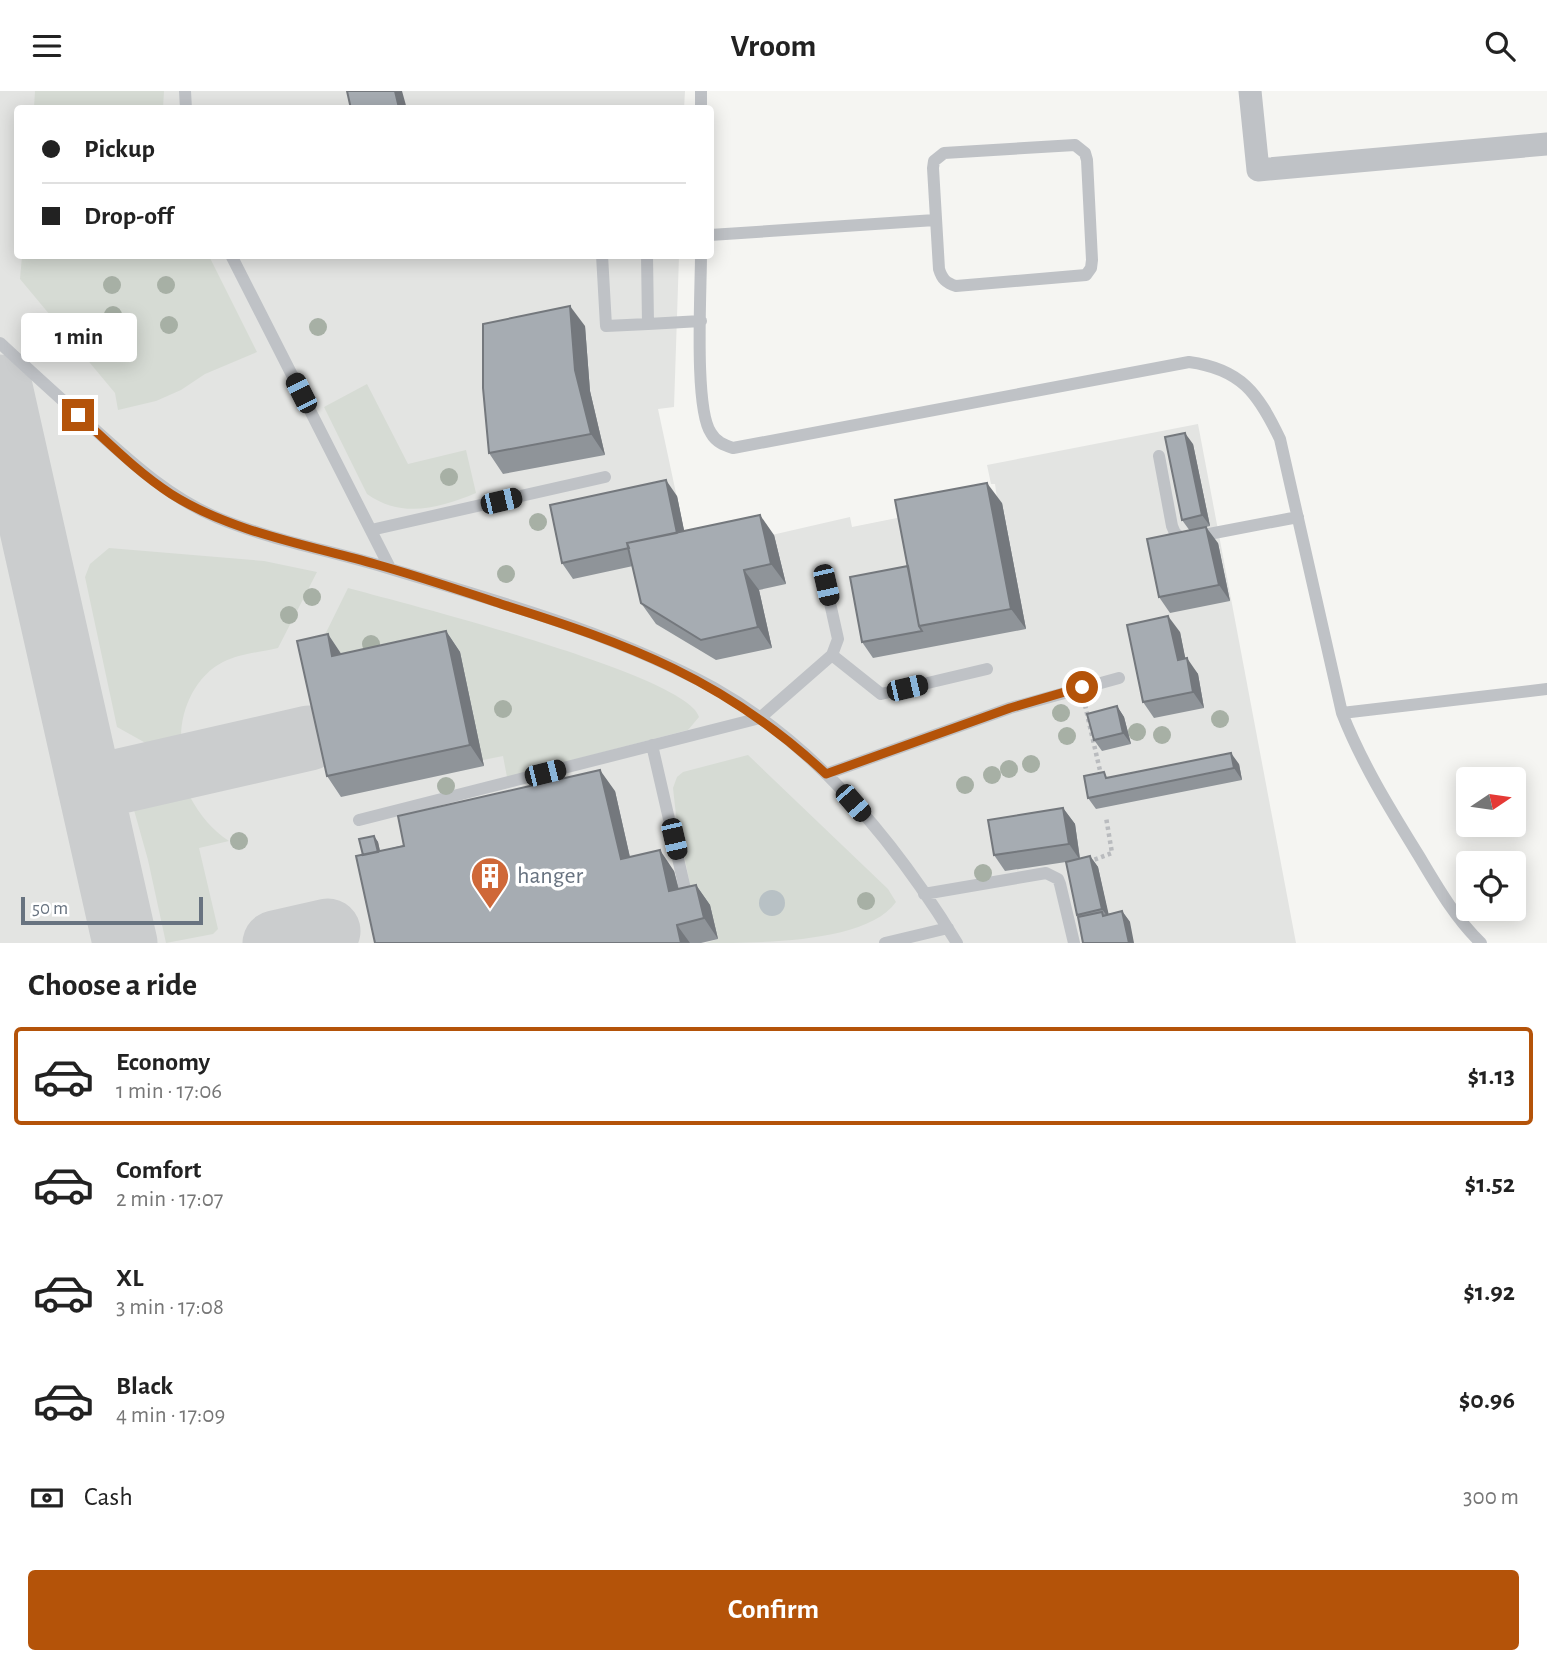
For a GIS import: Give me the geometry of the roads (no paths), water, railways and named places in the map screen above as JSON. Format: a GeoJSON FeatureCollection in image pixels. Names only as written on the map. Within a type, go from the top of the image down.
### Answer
{"type":"FeatureCollection","features":[{"type":"Feature","properties":{"kind":"street"},"geometry":{"type":"LineString","coordinates":[[1251,91],[1258,170],[1547,144]]}},
{"type":"Feature","properties":{"kind":"lane"},"geometry":{"type":"LineString","coordinates":[[1074,145],[1086,153],[1092,260],[1086,275],[956,286],[947,283],[941,277],[939,269],[935,220],[933,168],[934,161],[944,153],[1074,145]]}},
{"type":"Feature","properties":{"kind":"lane"},"geometry":{"type":"LineString","coordinates":[[714,235],[935,220]]}},
{"type":"Feature","properties":{"kind":"lane"},"geometry":{"type":"LineString","coordinates":[[233,259],[390,568]]}},
{"type":"Feature","properties":{"kind":"lane"},"geometry":{"type":"LineString","coordinates":[[603,259],[606,326],[701,321]]}},
{"type":"Feature","properties":{"kind":"lane"},"geometry":{"type":"LineString","coordinates":[[647,259],[648,324]]}},
{"type":"Feature","properties":{"kind":"lane"},"geometry":{"type":"LineString","coordinates":[[701,259],[701,393],[711,435],[720,443],[733,448],[1189,362],[1212,365],[1230,373],[1249,388],[1267,411],[1280,439],[1342,713],[1355,746],[1376,786],[1448,904],[1481,943]]}},
{"type":"Feature","properties":{"kind":"lane"},"geometry":{"type":"LineString","coordinates":[[0,343],[137,468],[172,494],[217,518],[390,568],[610,640],[660,660],[716,689],[760,718],[826,774],[886,840],[957,943]]}},
{"type":"Feature","properties":{"kind":"lane"},"geometry":{"type":"LineString","coordinates":[[1159,456],[1172,526],[1175,534],[1183,539],[1298,517]]}},
{"type":"Feature","properties":{"kind":"lane"},"geometry":{"type":"LineString","coordinates":[[371,530],[605,477]]}},
{"type":"Feature","properties":{"kind":"lane"},"geometry":{"type":"LineString","coordinates":[[359,820],[760,718],[832,655],[838,639],[826,585]]}},
{"type":"Feature","properties":{"kind":"lane"},"geometry":{"type":"LineString","coordinates":[[832,655],[881,694],[987,669]]}},
{"type":"Feature","properties":{"kind":"lane"},"geometry":{"type":"LineString","coordinates":[[826,774],[1010,708],[1119,678]]}},
{"type":"Feature","properties":{"kind":"lane"},"geometry":{"type":"LineString","coordinates":[[1342,713],[1547,689]]}},
{"type":"Feature","properties":{"kind":"lane"},"geometry":{"type":"LineString","coordinates":[[652,745],[690,910]]}},
{"type":"Feature","properties":{"kind":"lane"},"geometry":{"type":"LineString","coordinates":[[924,894],[1046,873],[1052,875],[1060,884],[1074,943]]}},
{"type":"Feature","properties":{"kind":"lane"},"geometry":{"type":"LineString","coordinates":[[885,943],[948,927]]}},
{"type":"Feature","properties":{"kind":"place","name":"hanger"},"geometry":{"type":"Point","coordinates":[490,910]}}]}
